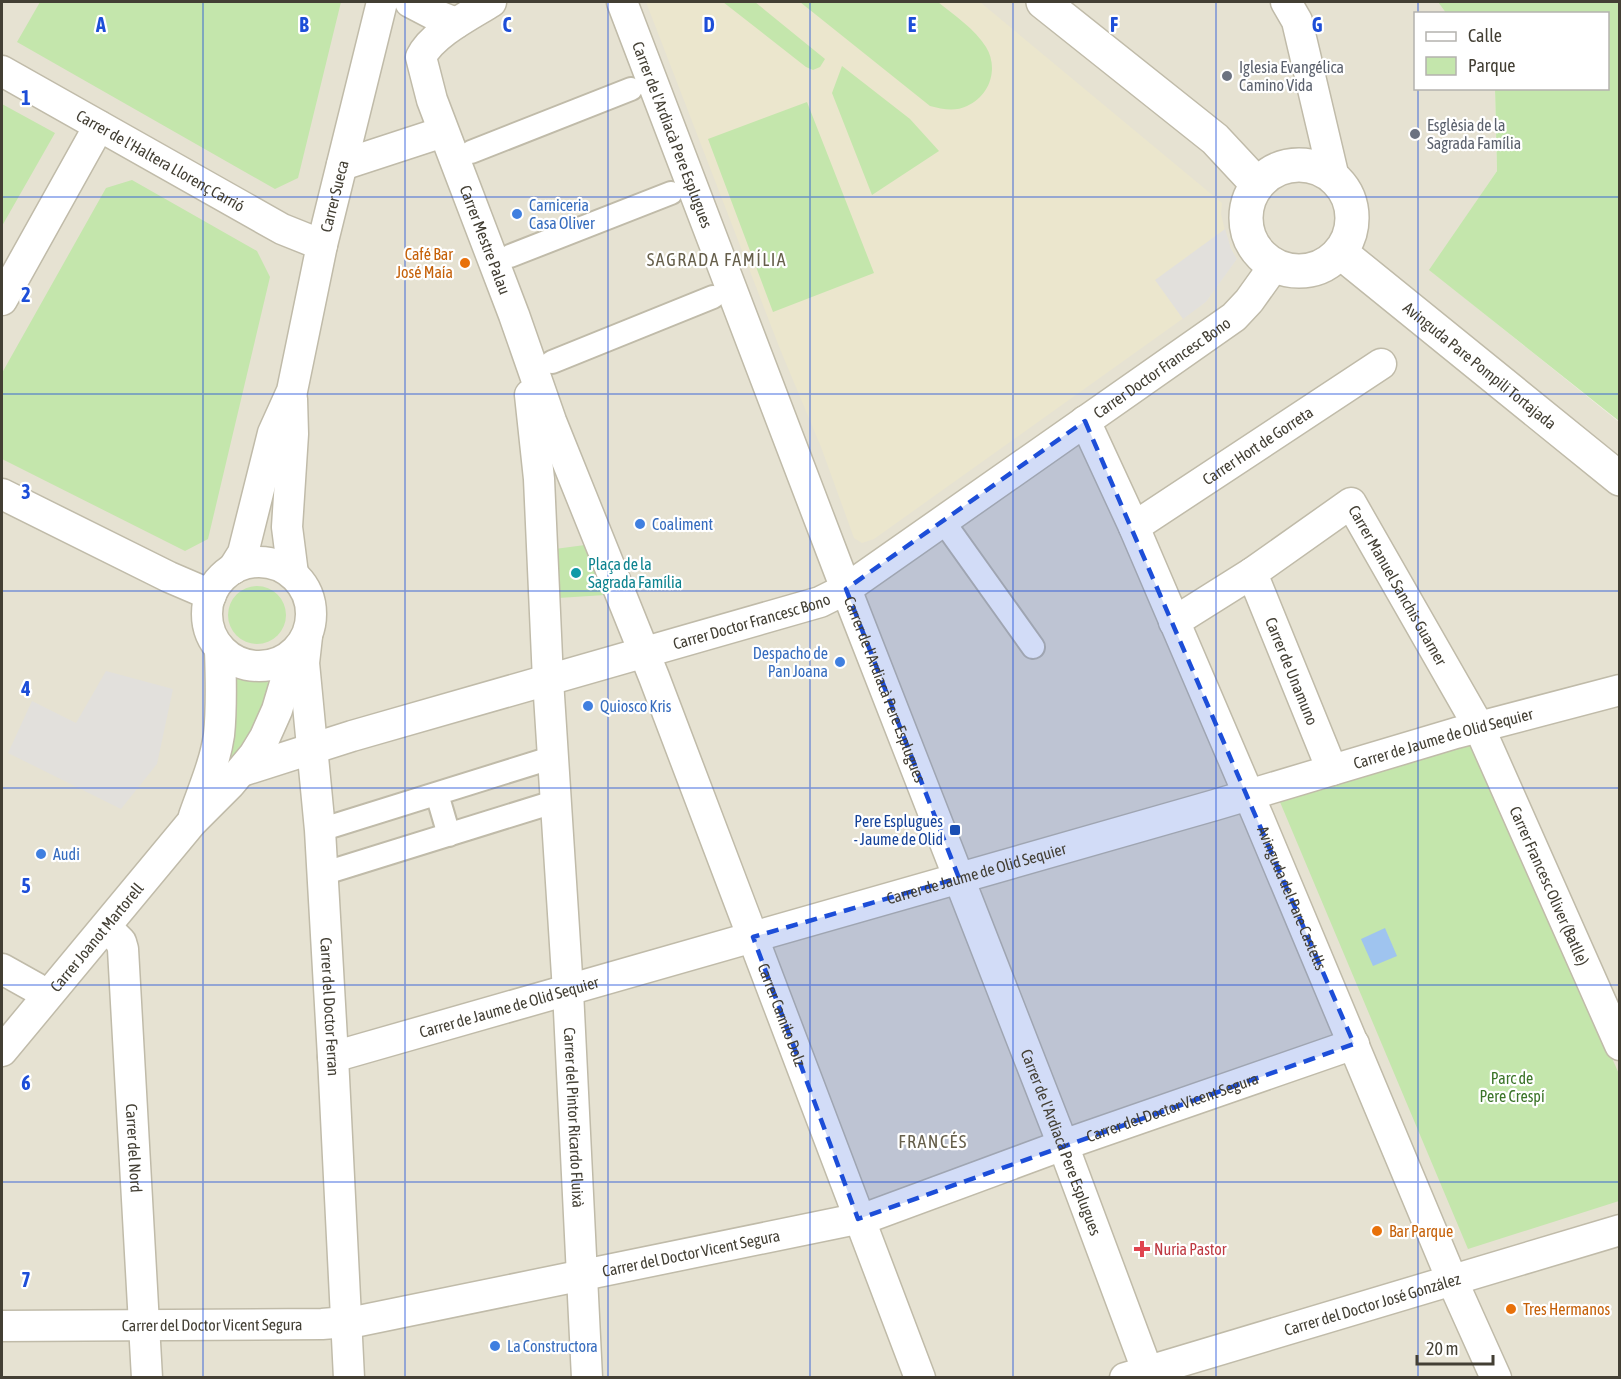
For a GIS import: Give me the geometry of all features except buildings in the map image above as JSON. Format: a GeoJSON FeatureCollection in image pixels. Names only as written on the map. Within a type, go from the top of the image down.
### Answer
{"type":"FeatureCollection","features":[{"type":"Feature","properties":{"kind":"street","name":"Carrer Sueca"},"geometry":{"type":"LineString","coordinates":[[233,569],[243,553],[273,433],[292,390],[322,245],[382,2]]}},
{"type":"Feature","properties":{"kind":"street"},"geometry":{"type":"LineString","coordinates":[[410,2],[456,23],[491,2]]}},
{"type":"Feature","properties":{"kind":"street","name":"Carrer de l'Ardiacà Pere Esplugues"},"geometry":{"type":"LineString","coordinates":[[621,2],[710,237],[803,472],[846,590],[1063,1145],[1141,1375]]}},
{"type":"Feature","properties":{"kind":"street"},"geometry":{"type":"LineString","coordinates":[[1042,2],[1215,139],[1257,184]]}},
{"type":"Feature","properties":{"kind":"street"},"geometry":{"type":"LineString","coordinates":[[1297,8],[1320,125],[1320,171]]}},
{"type":"Feature","properties":{"kind":"street","name":"Carrer Mestre Palau"},"geometry":{"type":"LineString","coordinates":[[456,23],[435,39],[421,57],[443,132],[525,348]]}},
{"type":"Feature","properties":{"kind":"street","name":"Carrer de l'Haltera Llorenç Carrió"},"geometry":{"type":"LineString","coordinates":[[2,71],[282,229],[322,245]]}},
{"type":"Feature","properties":{"kind":"street"},"geometry":{"type":"LineString","coordinates":[[471,152],[631,89]]}},
{"type":"Feature","properties":{"kind":"street"},"geometry":{"type":"LineString","coordinates":[[2,300],[99,126]]}},
{"type":"Feature","properties":{"kind":"street"},"geometry":{"type":"LineString","coordinates":[[342,165],[443,132]]}},
{"type":"Feature","properties":{"kind":"street"},"geometry":{"type":"LineString","coordinates":[[1293,165],[1320,171],[1345,190],[1352,214],[1349,238],[1340,252],[1327,264],[1310,270],[1292,271],[1274,266],[1251,244],[1246,229],[1245,213],[1249,198],[1257,184],[1279,168],[1293,165]]}},
{"type":"Feature","properties":{"kind":"street"},"geometry":{"type":"LineString","coordinates":[[510,256],[671,193]]}},
{"type":"Feature","properties":{"kind":"street","name":"Avinguda Pare Pompili Tortajada"},"geometry":{"type":"LineString","coordinates":[[1340,252],[1620,479]]}},
{"type":"Feature","properties":{"kind":"street","name":"Carrer Doctor Francesc Bono"},"geometry":{"type":"LineString","coordinates":[[242,771],[313,748],[820,602],[846,590],[1234,317],[1249,301],[1274,266]]}},
{"type":"Feature","properties":{"kind":"street"},"geometry":{"type":"LineString","coordinates":[[552,362],[713,297]]}},
{"type":"Feature","properties":{"kind":"street"},"geometry":{"type":"LineString","coordinates":[[525,348],[601,549],[644,652]]}},
{"type":"Feature","properties":{"kind":"street"},"geometry":{"type":"LineString","coordinates":[[525,348],[539,479],[548,680]]}},
{"type":"Feature","properties":{"kind":"street","name":"Carrer Hort de Gorreta"},"geometry":{"type":"LineString","coordinates":[[1134,527],[1381,364]]}},
{"type":"Feature","properties":{"kind":"street","name":"Carrer Sueca"},"geometry":{"type":"LineString","coordinates":[[292,390],[293,434],[287,527],[293,574]]}},
{"type":"Feature","properties":{"kind":"street","name":"Avinguda del Pare Castells"},"geometry":{"type":"LineString","coordinates":[[1085,421],[1134,527],[1452,1280],[1496,1377]]}},
{"type":"Feature","properties":{"kind":"street"},"geometry":{"type":"LineString","coordinates":[[2,494],[169,577],[211,595]]}},
{"type":"Feature","properties":{"kind":"street","name":"Carrer Manuel Sanchis Guarner"},"geometry":{"type":"LineString","coordinates":[[1174,622],[1252,573],[1351,503],[1479,727]]}},
{"type":"Feature","properties":{"kind":"street"},"geometry":{"type":"LineString","coordinates":[[943,521],[1033,647]]}},
{"type":"Feature","properties":{"kind":"street"},"geometry":{"type":"LineString","coordinates":[[264,562],[279,566],[293,574],[306,590],[311,605],[311,621],[301,645],[280,663],[264,667],[248,666],[233,660],[220,650],[212,638],[207,622],[207,607],[217,583],[233,569],[264,562]]}},
{"type":"Feature","properties":{"kind":"street","name":"Carrer de Unamuno"},"geometry":{"type":"LineString","coordinates":[[1252,573],[1332,770]]}},
{"type":"Feature","properties":{"kind":"street","name":"Carrer del Doctor Ferran"},"geometry":{"type":"LineString","coordinates":[[301,645],[320,830],[349,1377]]}},
{"type":"Feature","properties":{"kind":"street","name":"Carrer Joanot Martorell"},"geometry":{"type":"LineString","coordinates":[[2,1051],[192,822],[242,771],[266,736],[301,645]]}},
{"type":"Feature","properties":{"kind":"street","name":"Carrer Joanot Martorell"},"geometry":{"type":"LineString","coordinates":[[192,822],[219,735],[220,650]]}},
{"type":"Feature","properties":{"kind":"street","name":"Carrer Camilo Dolz"},"geometry":{"type":"LineString","coordinates":[[644,652],[920,1377]]}},
{"type":"Feature","properties":{"kind":"street","name":"Carrer del Pintor Ricardo Fluixà"},"geometry":{"type":"LineString","coordinates":[[548,680],[568,991],[587,1377]]}},
{"type":"Feature","properties":{"kind":"street","name":"Carrer de Jaume de Olid Sequier"},"geometry":{"type":"LineString","coordinates":[[333,1057],[1479,727],[1620,690]]}},
{"type":"Feature","properties":{"kind":"street","name":"Carrer Francesc Oliver (Batlle)"},"geometry":{"type":"LineString","coordinates":[[1479,727],[1620,1045]]}},
{"type":"Feature","properties":{"kind":"street"},"geometry":{"type":"LineString","coordinates":[[320,830],[554,757]]}},
{"type":"Feature","properties":{"kind":"street"},"geometry":{"type":"LineString","coordinates":[[437,794],[449,835]]}},
{"type":"Feature","properties":{"kind":"street"},"geometry":{"type":"LineString","coordinates":[[322,874],[557,801]]}},
{"type":"Feature","properties":{"kind":"street","name":"Carrer del Nord"},"geometry":{"type":"LineString","coordinates":[[105,927],[121,942],[123,949],[147,1377]]}},
{"type":"Feature","properties":{"kind":"street"},"geometry":{"type":"LineString","coordinates":[[2,969],[36,988],[46,997]]}},
{"type":"Feature","properties":{"kind":"street","name":"Carrer del Doctor Vicent Segura"},"geometry":{"type":"LineString","coordinates":[[2,1326],[347,1322],[373,1319],[858,1219],[872,1216],[1063,1145],[1354,1044]]}},
{"type":"Feature","properties":{"kind":"street","name":"Carrer del Doctor José González"},"geometry":{"type":"LineString","coordinates":[[1141,1375],[1620,1230]]}},
{"type":"Feature","properties":{"kind":"highlighted area"},"geometry":{"type":"Polygon","coordinates":[[[1085,421],[1354,1044],[858,1219],[753,937],[959,878],[846,589],[1085,421]]]}},
{"type":"Feature","properties":{"kind":"shaded area"},"geometry":{"type":"Polygon","coordinates":[[[2,2],[1438,2],[1445,12],[1414,12],[1414,90],[1495,90],[1497,171],[1430,270],[1619,422],[1619,1377],[2,1378],[2,2]]]}},
{"type":"Feature","properties":{"kind":"shaded area"},"geometry":{"type":"Polygon","coordinates":[[[646,2],[980,2],[1222,203],[1221,214],[1226,235],[1237,259],[1206,302],[874,539],[862,543],[854,538],[821,447],[780,349],[646,2]]]}},
{"type":"Feature","properties":{"kind":"shaded area"},"geometry":{"type":"Polygon","coordinates":[[[1225,229],[1237,259],[1206,302],[1183,319],[1155,280],[1225,229]]]}},
{"type":"Feature","properties":{"kind":"shaded area"},"geometry":{"type":"Polygon","coordinates":[[[106,671],[173,689],[157,764],[121,809],[8,753],[32,701],[76,723],[106,671]]]}},
{"type":"Feature","properties":{"kind":"green space"},"geometry":{"type":"Polygon","coordinates":[[[40,2],[341,2],[298,178],[275,189],[17,42],[40,2]]]}},
{"type":"Feature","properties":{"kind":"green space"},"geometry":{"type":"Polygon","coordinates":[[[723,2],[755,2],[825,59],[820,67],[813,70],[806,67],[723,2]]]}},
{"type":"Feature","properties":{"kind":"green space"},"geometry":{"type":"Polygon","coordinates":[[[800,2],[938,2],[970,28],[986,47],[992,64],[987,88],[975,101],[962,108],[944,109],[930,106],[800,2]]]}},
{"type":"Feature","properties":{"kind":"green space"},"geometry":{"type":"Polygon","coordinates":[[[1438,2],[1619,2],[1619,421],[1429,270],[1497,171],[1495,90],[1609,90],[1609,12],[1445,12],[1438,2]]]}},
{"type":"Feature","properties":{"kind":"green space"},"geometry":{"type":"Polygon","coordinates":[[[842,66],[910,119],[939,151],[872,195],[832,93],[842,66]]]}},
{"type":"Feature","properties":{"kind":"green space"},"geometry":{"type":"Polygon","coordinates":[[[807,102],[874,273],[773,312],[708,139],[807,102]]]}},
{"type":"Feature","properties":{"kind":"green space"},"geometry":{"type":"Polygon","coordinates":[[[2,104],[55,133],[2,226],[2,104]]]}},
{"type":"Feature","properties":{"kind":"green space"},"geometry":{"type":"Polygon","coordinates":[[[132,180],[257,251],[270,277],[208,539],[185,551],[2,459],[2,373],[106,188],[132,180]]]}},
{"type":"Feature","properties":{"kind":"green space"},"geometry":{"type":"Polygon","coordinates":[[[585,545],[605,595],[558,598],[555,549],[585,545]]]}},
{"type":"Feature","properties":{"kind":"green space"},"geometry":{"type":"Polygon","coordinates":[[[251,586],[263,586],[278,594],[286,609],[286,621],[278,636],[263,644],[251,644],[236,636],[228,621],[228,609],[236,594],[251,586]]]}},
{"type":"Feature","properties":{"kind":"green space"},"geometry":{"type":"Polygon","coordinates":[[[230,673],[238,678],[274,681],[261,719],[233,764],[228,761],[230,673]]]}},
{"type":"Feature","properties":{"kind":"green space","name":"Parc de Pere Crespí"},"geometry":{"type":"Polygon","coordinates":[[[1473,741],[1619,1074],[1619,1201],[1468,1249],[1280,802],[1473,741]]]}},
{"type":"Feature","properties":{"kind":"water"},"geometry":{"type":"Polygon","coordinates":[[[1385,928],[1397,956],[1373,966],[1361,939],[1385,928]]]}},
{"type":"Feature","properties":{"kind":"place","name":"Iglesia Evangélica Camino Vida"},"geometry":{"type":"Point","coordinates":[1227,76]}},
{"type":"Feature","properties":{"kind":"place","name":"Esglèsia de la Sagrada Família"},"geometry":{"type":"Point","coordinates":[1415,134]}},
{"type":"Feature","properties":{"kind":"place","name":"Carniceria Casa Oliver"},"geometry":{"type":"Point","coordinates":[517,214]}},
{"type":"Feature","properties":{"kind":"place","name":"Café Bar José Maía"},"geometry":{"type":"Point","coordinates":[465,263]}},
{"type":"Feature","properties":{"kind":"place","name":"Coaliment"},"geometry":{"type":"Point","coordinates":[640,524]}},
{"type":"Feature","properties":{"kind":"place","name":"Plaça de la Sagrada Família"},"geometry":{"type":"Point","coordinates":[576,573]}},
{"type":"Feature","properties":{"kind":"place","name":"Despacho de Pan Joana"},"geometry":{"type":"Point","coordinates":[840,662]}},
{"type":"Feature","properties":{"kind":"place","name":"Quiosco Kris"},"geometry":{"type":"Point","coordinates":[588,706]}},
{"type":"Feature","properties":{"kind":"place","name":"Pere Esplugues - Jaume de Olid"},"geometry":{"type":"Point","coordinates":[955,830]}},
{"type":"Feature","properties":{"kind":"place","name":"Audi"},"geometry":{"type":"Point","coordinates":[41,854]}},
{"type":"Feature","properties":{"kind":"place","name":"Bar Parque"},"geometry":{"type":"Point","coordinates":[1377,1231]}},
{"type":"Feature","properties":{"kind":"place","name":"Nuria Pastor"},"geometry":{"type":"Point","coordinates":[1142,1249]}},
{"type":"Feature","properties":{"kind":"place","name":"Tres Hermanos"},"geometry":{"type":"Point","coordinates":[1511,1309]}},
{"type":"Feature","properties":{"kind":"place","name":"La Constructora"},"geometry":{"type":"Point","coordinates":[495,1346]}},
{"type":"Feature","properties":{"kind":"district","name":"SAGRADA FAMÍLIA"},"geometry":{"type":"Point","coordinates":[717,259]}},
{"type":"Feature","properties":{"kind":"district","name":"FRANCÉS"},"geometry":{"type":"Point","coordinates":[933,1141]}}]}
